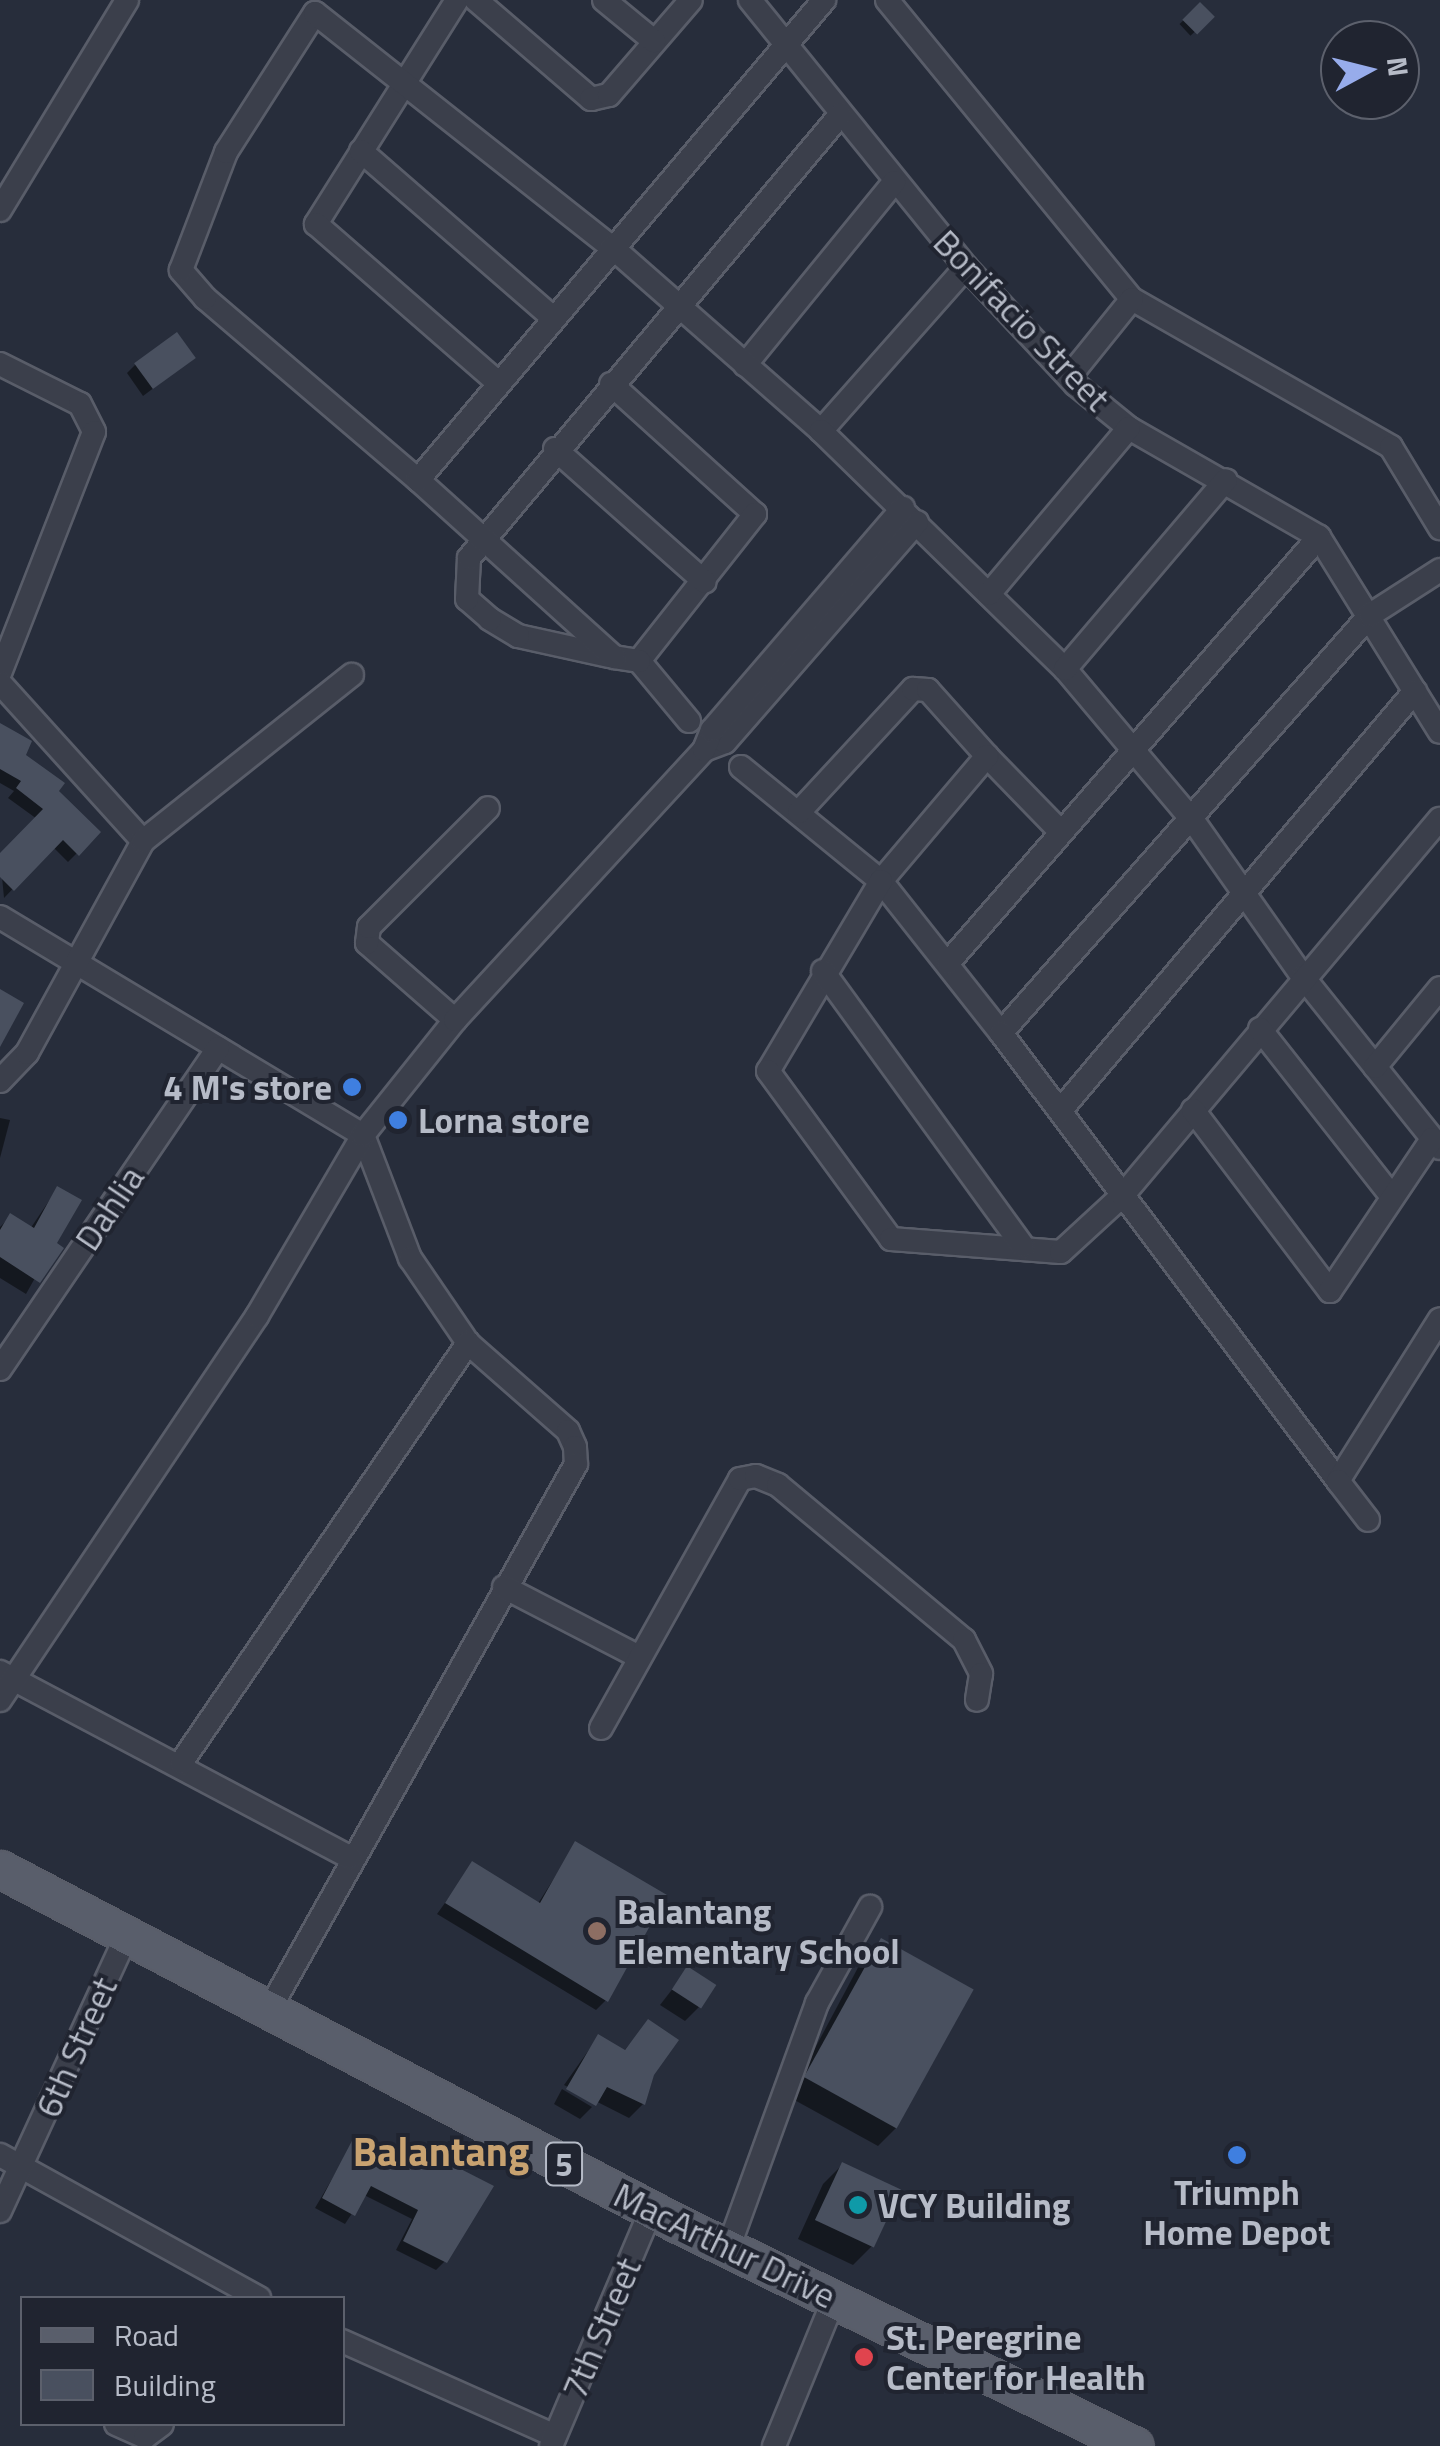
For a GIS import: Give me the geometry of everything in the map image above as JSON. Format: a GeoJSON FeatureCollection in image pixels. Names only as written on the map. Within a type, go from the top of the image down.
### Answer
{"type":"FeatureCollection","features":[{"type":"Feature","properties":{"kind":"main road","name":"MacArthur Drive"},"geometry":{"type":"LineString","coordinates":[[0,1869],[651,2210],[1135,2446]]}},
{"type":"Feature","properties":{"kind":"street"},"geometry":{"type":"LineString","coordinates":[[0,210],[127,0]]}},
{"type":"Feature","properties":{"kind":"street"},"geometry":{"type":"LineString","coordinates":[[457,0],[316,224],[498,383]]}},
{"type":"Feature","properties":{"kind":"street"},"geometry":{"type":"LineString","coordinates":[[476,0],[592,99],[601,99],[691,0]]}},
{"type":"Feature","properties":{"kind":"street"},"geometry":{"type":"LineString","coordinates":[[604,0],[654,42]]}},
{"type":"Feature","properties":{"kind":"street","name":"Bonifacio Street"},"geometry":{"type":"LineString","coordinates":[[750,0],[894,182],[966,267],[1069,377],[1129,428],[1226,480],[1319,537],[1440,732]]}},
{"type":"Feature","properties":{"kind":"street"},"geometry":{"type":"LineString","coordinates":[[418,480],[784,40],[824,0]]}},
{"type":"Feature","properties":{"kind":"street"},"geometry":{"type":"LineString","coordinates":[[887,0],[1132,299],[1392,447],[1440,528]]}},
{"type":"Feature","properties":{"kind":"street"},"geometry":{"type":"LineString","coordinates":[[614,658],[418,480],[205,298],[182,270],[226,152],[319,6],[405,81],[613,248],[822,431],[1065,668],[1194,822],[1303,978],[1436,1144],[1392,1197],[1338,1287],[1324,1290],[1193,1110]]}},
{"type":"Feature","properties":{"kind":"street"},"geometry":{"type":"LineString","coordinates":[[689,721],[640,661],[518,636],[476,609],[466,579],[469,558],[554,449],[679,309],[840,115]]}},
{"type":"Feature","properties":{"kind":"street"},"geometry":{"type":"LineString","coordinates":[[361,151],[552,317]]}},
{"type":"Feature","properties":{"kind":"street"},"geometry":{"type":"LineString","coordinates":[[745,365],[894,182]]}},
{"type":"Feature","properties":{"kind":"street"},"geometry":{"type":"LineString","coordinates":[[822,431],[966,267]]}},
{"type":"Feature","properties":{"kind":"street"},"geometry":{"type":"LineString","coordinates":[[1069,377],[1132,299]]}},
{"type":"Feature","properties":{"kind":"street"},"geometry":{"type":"LineString","coordinates":[[0,364],[80,404],[94,432],[0,673]]}},
{"type":"Feature","properties":{"kind":"street"},"geometry":{"type":"LineString","coordinates":[[611,384],[755,514],[640,661]]}},
{"type":"Feature","properties":{"kind":"street"},"geometry":{"type":"LineString","coordinates":[[989,594],[1129,428]]}},
{"type":"Feature","properties":{"kind":"street"},"geometry":{"type":"LineString","coordinates":[[554,449],[705,582]]}},
{"type":"Feature","properties":{"kind":"street"},"geometry":{"type":"LineString","coordinates":[[1065,668],[1226,480]]}},
{"type":"Feature","properties":{"kind":"street"},"geometry":{"type":"LineString","coordinates":[[0,1700],[6,1676],[257,1316],[364,1135],[455,1020],[727,726],[910,515]]}},
{"type":"Feature","properties":{"kind":"street"},"geometry":{"type":"LineString","coordinates":[[948,963],[1059,830],[1137,750],[1319,537]]}},
{"type":"Feature","properties":{"kind":"street"},"geometry":{"type":"LineString","coordinates":[[1002,1033],[1194,822],[1370,616],[1440,570]]}},
{"type":"Feature","properties":{"kind":"street"},"geometry":{"type":"LineString","coordinates":[[0,1081],[27,1053],[142,842],[352,676]]}},
{"type":"Feature","properties":{"kind":"street"},"geometry":{"type":"LineString","coordinates":[[0,683],[142,842]]}},
{"type":"Feature","properties":{"kind":"street"},"geometry":{"type":"LineString","coordinates":[[799,812],[912,689],[928,690],[1059,830]]}},
{"type":"Feature","properties":{"kind":"street"},"geometry":{"type":"LineString","coordinates":[[1060,1112],[1415,691]]}},
{"type":"Feature","properties":{"kind":"street"},"geometry":{"type":"LineString","coordinates":[[987,756],[881,880],[768,1062],[772,1080],[892,1239],[1023,1246],[1061,1252],[1123,1195],[1440,819]]}},
{"type":"Feature","properties":{"kind":"street"},"geometry":{"type":"LineString","coordinates":[[742,767],[881,880],[1002,1033],[1368,1520]]}},
{"type":"Feature","properties":{"kind":"street"},"geometry":{"type":"LineString","coordinates":[[455,1020],[367,943],[369,926],[488,808]]}},
{"type":"Feature","properties":{"kind":"street"},"geometry":{"type":"LineString","coordinates":[[0,917],[364,1135],[410,1258],[468,1343],[568,1431],[576,1447],[576,1464],[350,1857],[268,2012]]}},
{"type":"Feature","properties":{"kind":"street"},"geometry":{"type":"LineString","coordinates":[[823,970],[1023,1246]]}},
{"type":"Feature","properties":{"kind":"street"},"geometry":{"type":"LineString","coordinates":[[1375,1067],[1440,988]]}},
{"type":"Feature","properties":{"kind":"street"},"geometry":{"type":"LineString","coordinates":[[1260,1030],[1392,1197]]}},
{"type":"Feature","properties":{"kind":"street","name":"Dahlia"},"geometry":{"type":"LineString","coordinates":[[0,1370],[218,1048]]}},
{"type":"Feature","properties":{"kind":"street"},"geometry":{"type":"LineString","coordinates":[[1338,1480],[1440,1319]]}},
{"type":"Feature","properties":{"kind":"street"},"geometry":{"type":"LineString","coordinates":[[181,1763],[468,1343]]}},
{"type":"Feature","properties":{"kind":"street"},"geometry":{"type":"LineString","coordinates":[[602,1728],[637,1656],[740,1479],[756,1476],[778,1485],[964,1640],[982,1674],[977,1700]]}},
{"type":"Feature","properties":{"kind":"street"},"geometry":{"type":"LineString","coordinates":[[504,1587],[637,1656]]}},
{"type":"Feature","properties":{"kind":"street"},"geometry":{"type":"LineString","coordinates":[[6,1676],[181,1763],[350,1857]]}},
{"type":"Feature","properties":{"kind":"street"},"geometry":{"type":"LineString","coordinates":[[728,2249],[817,2003],[870,1907]]}},
{"type":"Feature","properties":{"kind":"street","name":"6th Street"},"geometry":{"type":"LineString","coordinates":[[0,2212],[126,1937]]}},
{"type":"Feature","properties":{"kind":"street"},"geometry":{"type":"LineString","coordinates":[[0,2155],[250,2296]]}},
{"type":"Feature","properties":{"kind":"street","name":"7th Street"},"geometry":{"type":"LineString","coordinates":[[553,2441],[651,2210]]}},
{"type":"Feature","properties":{"kind":"street"},"geometry":{"type":"LineString","coordinates":[[774,2446],[834,2299]]}},
{"type":"Feature","properties":{"kind":"street"},"geometry":{"type":"LineString","coordinates":[[345,2342],[553,2441]]}},
{"type":"Feature","properties":{"kind":"street"},"geometry":{"type":"LineString","coordinates":[[120,2426],[145,2437],[159,2426]]}},
{"type":"Feature","properties":{"kind":"building"},"geometry":{"type":"Polygon","coordinates":[[[1200,2],[1215,17],[1197,35],[1182,20],[1200,2]]]}},
{"type":"Feature","properties":{"kind":"building"},"geometry":{"type":"Polygon","coordinates":[[[177,332],[196,358],[153,389],[134,363],[177,332]]]}},
{"type":"Feature","properties":{"kind":"building"},"geometry":{"type":"Polygon","coordinates":[[[0,723],[32,741],[26,755],[65,783],[59,791],[101,832],[79,856],[63,840],[14,891],[0,877],[0,853],[43,809],[16,788],[21,781],[0,769],[0,723]]]}},
{"type":"Feature","properties":{"kind":"building"},"geometry":{"type":"Polygon","coordinates":[[[0,989],[24,1003],[0,1047],[0,989]]]}},
{"type":"Feature","properties":{"kind":"building"},"geometry":{"type":"Polygon","coordinates":[[[57,1186],[82,1200],[57,1243],[64,1248],[40,1283],[0,1257],[0,1230],[10,1213],[34,1228],[57,1186]]]}},
{"type":"Feature","properties":{"kind":"building"},"geometry":{"type":"Polygon","coordinates":[[[575,1841],[667,1895],[608,2002],[445,1903],[472,1861],[540,1903],[575,1841]]]}},
{"type":"Feature","properties":{"kind":"building"},"geometry":{"type":"Polygon","coordinates":[[[881,1938],[974,1989],[897,2128],[804,2077],[881,1938]]]}},
{"type":"Feature","properties":{"kind":"building"},"geometry":{"type":"Polygon","coordinates":[[[687,1966],[716,1985],[701,2009],[672,1989],[687,1966]]]}},
{"type":"Feature","properties":{"kind":"building"},"geometry":{"type":"Polygon","coordinates":[[[648,2019],[679,2040],[654,2075],[645,2105],[607,2087],[596,2106],[566,2089],[598,2034],[625,2050],[648,2019]]]}},
{"type":"Feature","properties":{"kind":"building"},"geometry":{"type":"Polygon","coordinates":[[[355,2135],[392,2154],[400,2138],[494,2186],[447,2263],[403,2241],[418,2210],[371,2186],[355,2216],[322,2198],[355,2135]]]}},
{"type":"Feature","properties":{"kind":"building","name":"VCY Building"},"geometry":{"type":"Polygon","coordinates":[[[842,2162],[901,2189],[874,2247],[815,2220],[842,2162]]]}},
{"type":"Feature","properties":{"kind":"place","name":"4 M's store"},"geometry":{"type":"Point","coordinates":[352,1087]}},
{"type":"Feature","properties":{"kind":"place","name":"Lorna store"},"geometry":{"type":"Point","coordinates":[398,1120]}},
{"type":"Feature","properties":{"kind":"place","name":"Balantang Elementary School"},"geometry":{"type":"Point","coordinates":[597,1931]}},
{"type":"Feature","properties":{"kind":"place","name":"Triumph Home Depot"},"geometry":{"type":"Point","coordinates":[1237,2155]}},
{"type":"Feature","properties":{"kind":"place","name":"VCY Building"},"geometry":{"type":"Point","coordinates":[858,2205]}},
{"type":"Feature","properties":{"kind":"place","name":"St. Peregrine Center for Health"},"geometry":{"type":"Point","coordinates":[864,2357]}},
{"type":"Feature","properties":{"kind":"district","name":"Balantang"},"geometry":{"type":"Point","coordinates":[441,2152]}}]}
